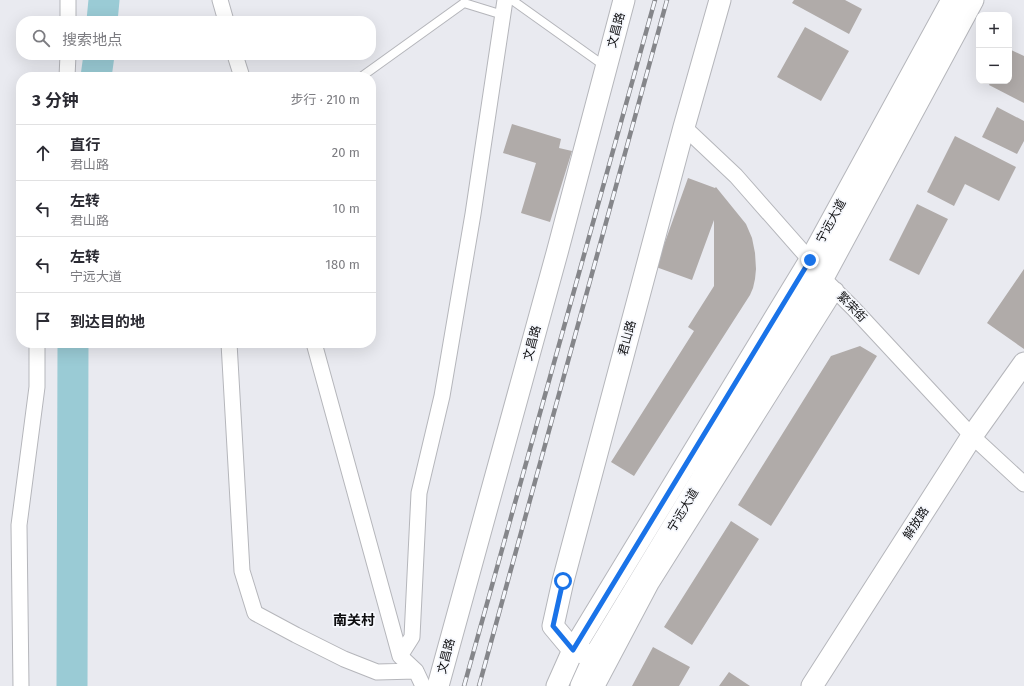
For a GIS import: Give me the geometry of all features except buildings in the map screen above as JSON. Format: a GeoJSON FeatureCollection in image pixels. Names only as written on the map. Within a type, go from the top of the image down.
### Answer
{"type":"FeatureCollection","features":[{"type":"Feature","properties":{"kind":"street"},"geometry":{"type":"LineString","coordinates":[[68,0],[68,16]]}},
{"type":"Feature","properties":{"kind":"street"},"geometry":{"type":"LineString","coordinates":[[220,0],[225,16]]}},
{"type":"Feature","properties":{"kind":"street"},"geometry":{"type":"LineString","coordinates":[[400,656],[412,637],[419,492],[442,396],[473,214],[505,0]]}},
{"type":"Feature","properties":{"kind":"street","name":"文昌路"},"geometry":{"type":"LineString","coordinates":[[438,686],[557,253],[624,0]]}},
{"type":"Feature","properties":{"kind":"street","name":"君山路"},"geometry":{"type":"LineString","coordinates":[[573,650],[553,626],[565,573],[684,127],[720,0]]}},
{"type":"Feature","properties":{"kind":"street","name":"宁远大道"},"geometry":{"type":"LineString","coordinates":[[557,686],[573,650],[810,260],[952,0]]}},
{"type":"Feature","properties":{"kind":"street","name":"宁远大道"},"geometry":{"type":"LineString","coordinates":[[581,686],[594,657],[830,284],[973,0]]}},
{"type":"Feature","properties":{"kind":"street"},"geometry":{"type":"LineString","coordinates":[[67,72],[68,60]]}},
{"type":"Feature","properties":{"kind":"street"},"geometry":{"type":"LineString","coordinates":[[237,60],[241,72]]}},
{"type":"Feature","properties":{"kind":"street","name":"繁荣街"},"geometry":{"type":"LineString","coordinates":[[684,127],[736,176],[830,284],[972,436],[1024,484]]}},
{"type":"Feature","properties":{"kind":"street"},"geometry":{"type":"LineString","coordinates":[[597,686],[651,584],[830,284]]}},
{"type":"Feature","properties":{"kind":"street"},"geometry":{"type":"LineString","coordinates":[[21,686],[19,525],[36,387],[37,348]]}},
{"type":"Feature","properties":{"kind":"street"},"geometry":{"type":"LineString","coordinates":[[229,348],[242,571],[255,613],[344,660],[377,672],[416,670]]}},
{"type":"Feature","properties":{"kind":"street"},"geometry":{"type":"LineString","coordinates":[[315,348],[400,656],[416,670],[423,686]]}},
{"type":"Feature","properties":{"kind":"street","name":"解放路"},"geometry":{"type":"LineString","coordinates":[[812,686],[972,436],[1024,363]]}},
{"type":"Feature","properties":{"kind":"street"},"geometry":{"type":"LineString","coordinates":[[573,650],[594,657]]}},
{"type":"Feature","properties":{"kind":"lane"},"geometry":{"type":"LineString","coordinates":[[512,0],[606,67]]}},
{"type":"Feature","properties":{"kind":"lane"},"geometry":{"type":"LineString","coordinates":[[368,72],[464,3],[503,16]]}},
{"type":"Feature","properties":{"kind":"waterway"},"geometry":{"type":"LineString","coordinates":[[102,16],[104,0]]}},
{"type":"Feature","properties":{"kind":"waterway"},"geometry":{"type":"LineString","coordinates":[[97,72],[98,60]]}},
{"type":"Feature","properties":{"kind":"waterway"},"geometry":{"type":"LineString","coordinates":[[72,686],[73,348]]}},
{"type":"Feature","properties":{"kind":"railway"},"geometry":{"type":"LineString","coordinates":[[464,686],[655,0]]}},
{"type":"Feature","properties":{"kind":"railway"},"geometry":{"type":"LineString","coordinates":[[479,686],[667,0]]}},
{"type":"Feature","properties":{"kind":"district","name":"南关村"},"geometry":{"type":"Point","coordinates":[354,620]}},
{"type":"Feature","properties":{"kind":"route"},"geometry":{"type":"LineString","coordinates":[[563,581],[553,626],[573,650],[810,260]]}}]}
